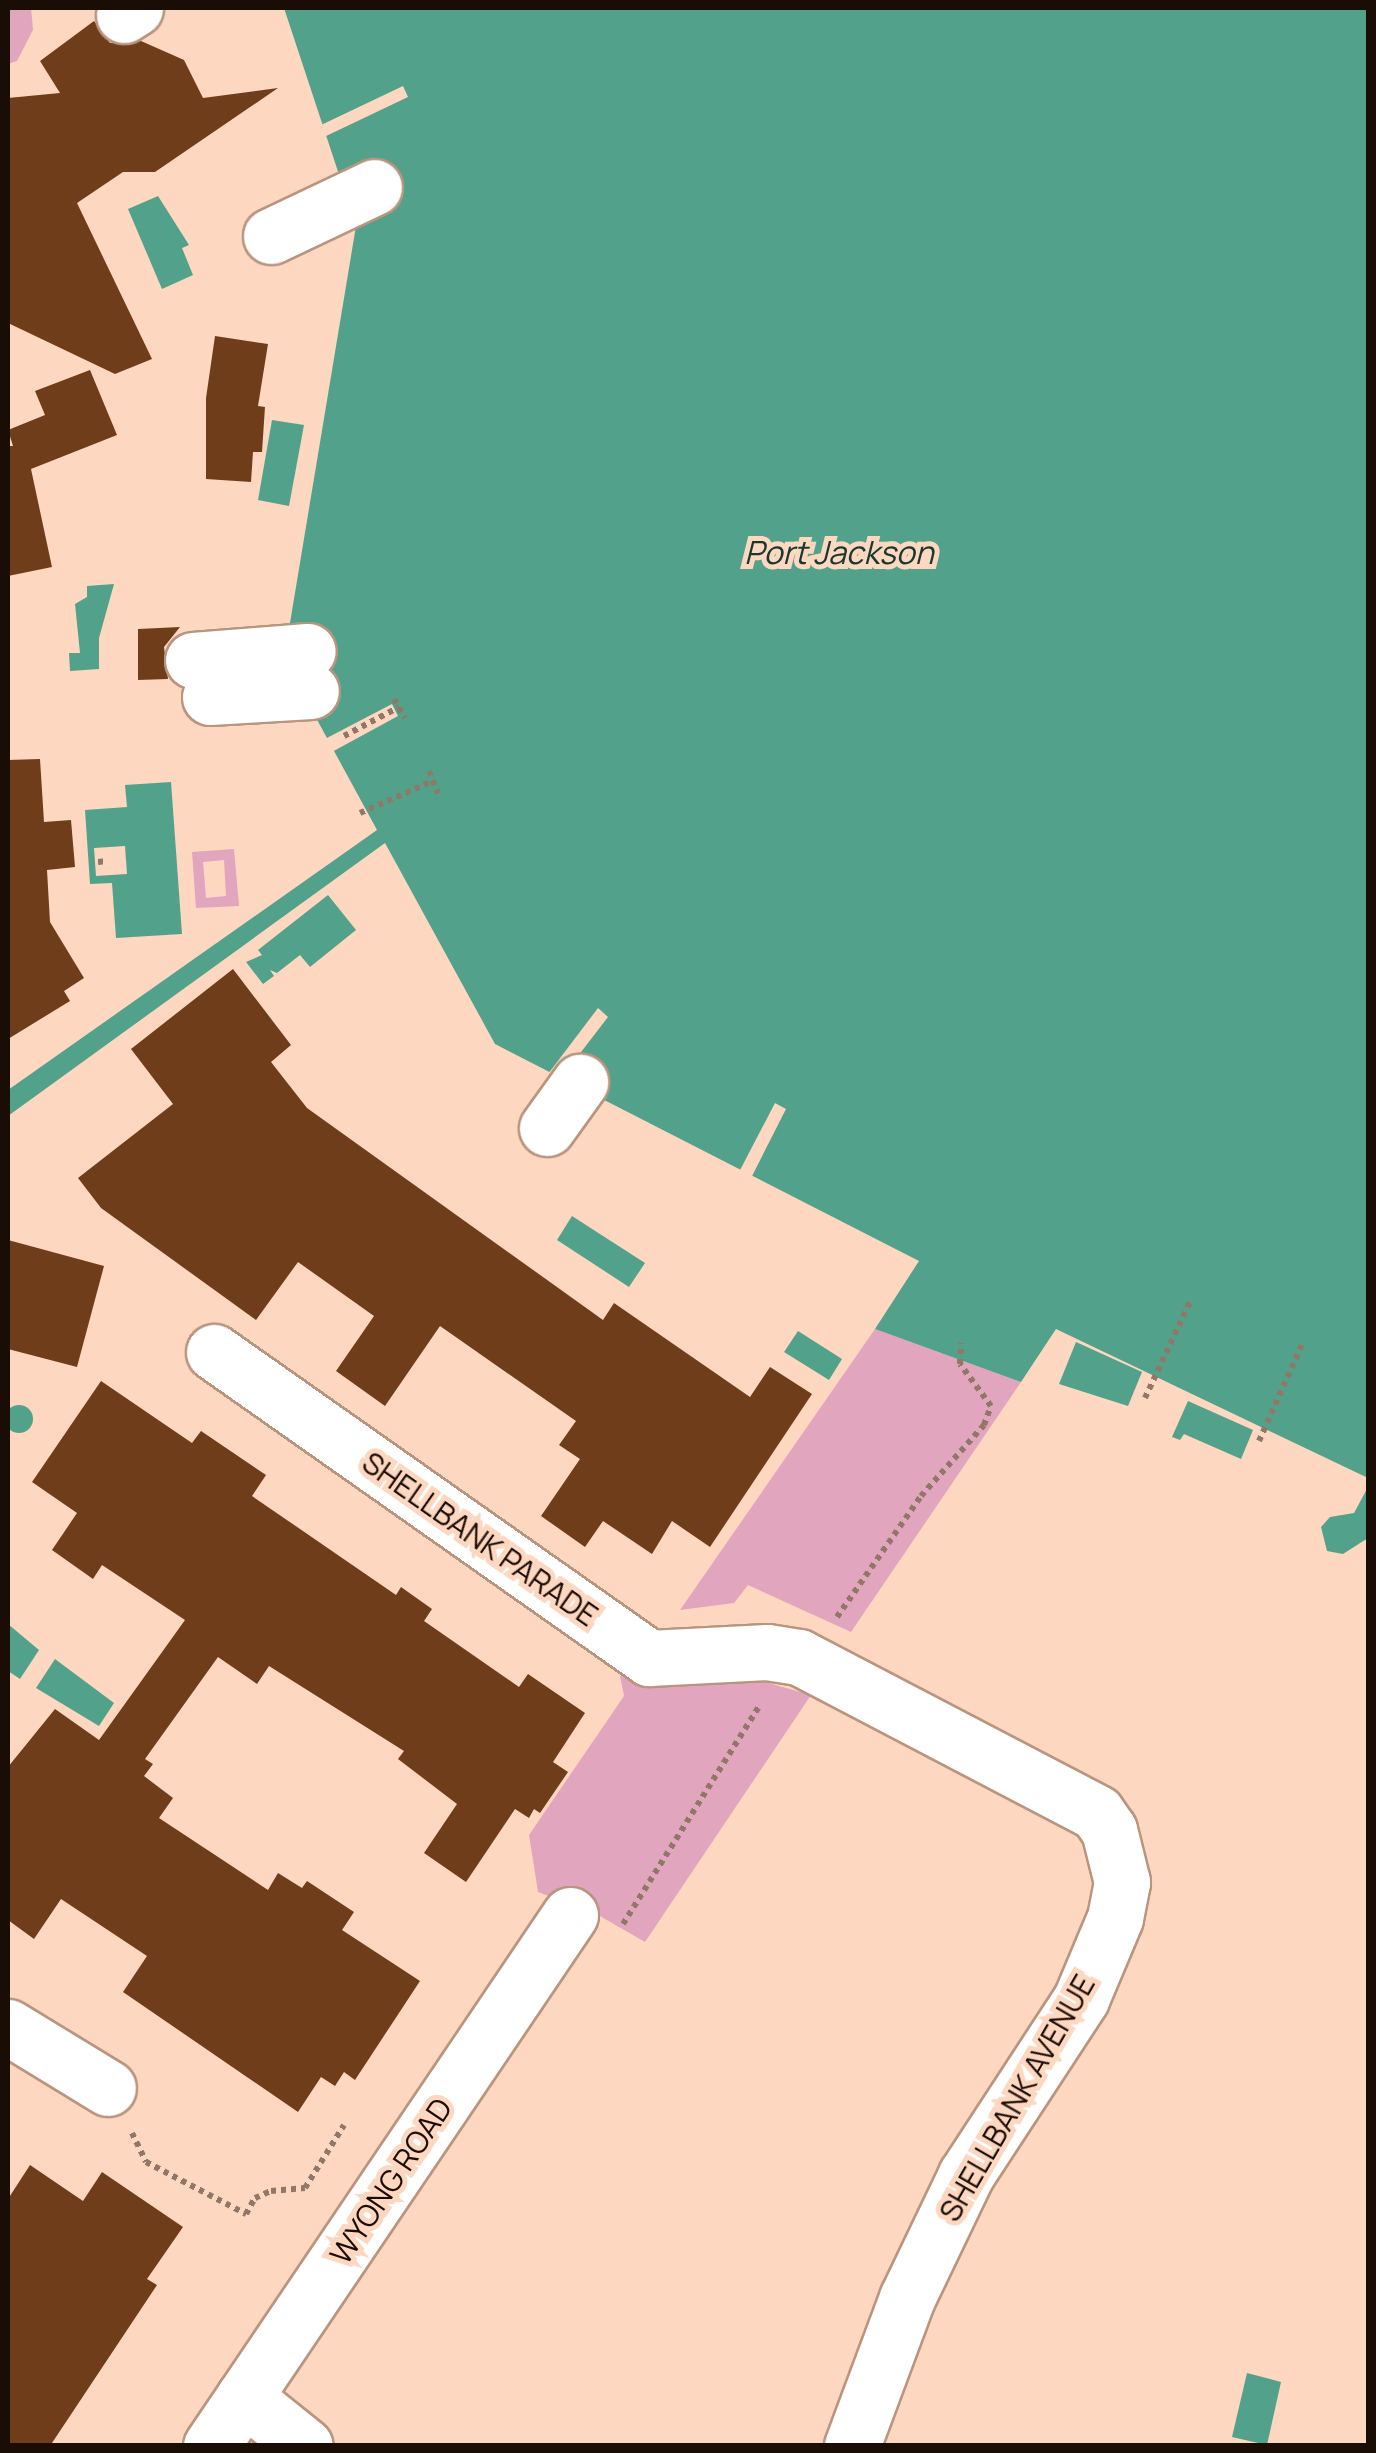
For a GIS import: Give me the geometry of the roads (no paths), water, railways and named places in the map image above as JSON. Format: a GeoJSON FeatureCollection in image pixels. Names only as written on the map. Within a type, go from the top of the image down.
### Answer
{"type":"FeatureCollection","features":[{"type":"Feature","properties":{"kind":"street"},"geometry":{"type":"LineString","coordinates":[[271,236],[374,187]]}},
{"type":"Feature","properties":{"kind":"street"},"geometry":{"type":"LineString","coordinates":[[201,678],[310,671]]}},
{"type":"Feature","properties":{"kind":"street"},"geometry":{"type":"LineString","coordinates":[[547,1128],[580,1082]]}},
{"type":"Feature","properties":{"kind":"street","name":"SHELLBANK PARADE"},"geometry":{"type":"LineString","coordinates":[[214,1352],[649,1658],[768,1672]]}},
{"type":"Feature","properties":{"kind":"street","name":"SHELLBANK AVENUE"},"geometry":{"type":"LineString","coordinates":[[768,1672],[816,1664],[1098,1812],[1109,1830],[1122,1882],[1115,1918],[1081,1999],[966,2175],[907,2298],[852,2446]]}},
{"type":"Feature","properties":{"kind":"street","name":"WYONG ROAD"},"geometry":{"type":"LineString","coordinates":[[211,2446],[596,1922]]}},
{"type":"Feature","properties":{"kind":"street"},"geometry":{"type":"LineString","coordinates":[[8,2027],[108,2088]]}},
{"type":"Feature","properties":{"kind":"street"},"geometry":{"type":"LineString","coordinates":[[244,2398],[306,2446]]}},
{"type":"Feature","properties":{"kind":"water","name":"Port Jackson"},"geometry":{"type":"Polygon","coordinates":[[[284,8],[1368,8],[1368,1478],[1056,1329],[1021,1382],[875,1329],[919,1261],[495,1044],[385,843],[8,1116],[8,1090],[377,830],[284,659],[356,226],[284,8]]]}},
{"type":"Feature","properties":{"kind":"water"},"geometry":{"type":"Polygon","coordinates":[[[158,196],[189,245],[182,248],[193,275],[162,289],[128,209],[158,196]]]}},
{"type":"Feature","properties":{"kind":"water"},"geometry":{"type":"Polygon","coordinates":[[[272,420],[304,425],[289,506],[258,500],[272,420]]]}},
{"type":"Feature","properties":{"kind":"water"},"geometry":{"type":"Polygon","coordinates":[[[114,584],[99,638],[99,669],[70,671],[69,653],[80,653],[75,604],[87,597],[87,586],[114,584]]]}},
{"type":"Feature","properties":{"kind":"water"},"geometry":{"type":"Polygon","coordinates":[[[171,782],[182,934],[116,938],[112,883],[90,884],[85,810],[127,807],[125,785],[171,782]],[[125,846],[94,848],[96,876],[127,874],[125,846]]]}},
{"type":"Feature","properties":{"kind":"water"},"geometry":{"type":"Polygon","coordinates":[[[328,895],[356,930],[310,967],[300,955],[277,973],[270,970],[274,976],[263,984],[246,962],[262,955],[258,950],[328,895]]]}},
{"type":"Feature","properties":{"kind":"water"},"geometry":{"type":"Polygon","coordinates":[[[572,1216],[645,1263],[629,1287],[557,1240],[572,1216]]]}},
{"type":"Feature","properties":{"kind":"water"},"geometry":{"type":"Polygon","coordinates":[[[798,1331],[842,1359],[829,1380],[784,1352],[798,1331]]]}},
{"type":"Feature","properties":{"kind":"water"},"geometry":{"type":"Polygon","coordinates":[[[1076,1342],[1142,1372],[1128,1406],[1059,1384],[1076,1342]]]}},
{"type":"Feature","properties":{"kind":"water"},"geometry":{"type":"Polygon","coordinates":[[[1188,1401],[1253,1430],[1241,1459],[1184,1434],[1180,1440],[1172,1437],[1188,1401]]]}},
{"type":"Feature","properties":{"kind":"water"},"geometry":{"type":"Polygon","coordinates":[[[19,1405],[29,1409],[33,1419],[29,1429],[19,1433],[9,1429],[5,1419],[9,1409],[19,1405]]]}},
{"type":"Feature","properties":{"kind":"water"},"geometry":{"type":"Polygon","coordinates":[[[1368,1487],[1368,1538],[1343,1554],[1327,1551],[1321,1527],[1330,1517],[1354,1513],[1368,1487]]]}},
{"type":"Feature","properties":{"kind":"water"},"geometry":{"type":"Polygon","coordinates":[[[8,1624],[39,1650],[20,1679],[8,1671],[8,1624]]]}},
{"type":"Feature","properties":{"kind":"water"},"geometry":{"type":"Polygon","coordinates":[[[55,1659],[114,1703],[99,1726],[36,1688],[55,1659]]]}},
{"type":"Feature","properties":{"kind":"water"},"geometry":{"type":"Polygon","coordinates":[[[1247,2373],[1281,2382],[1267,2445],[1232,2437],[1247,2373]]]}}]}
